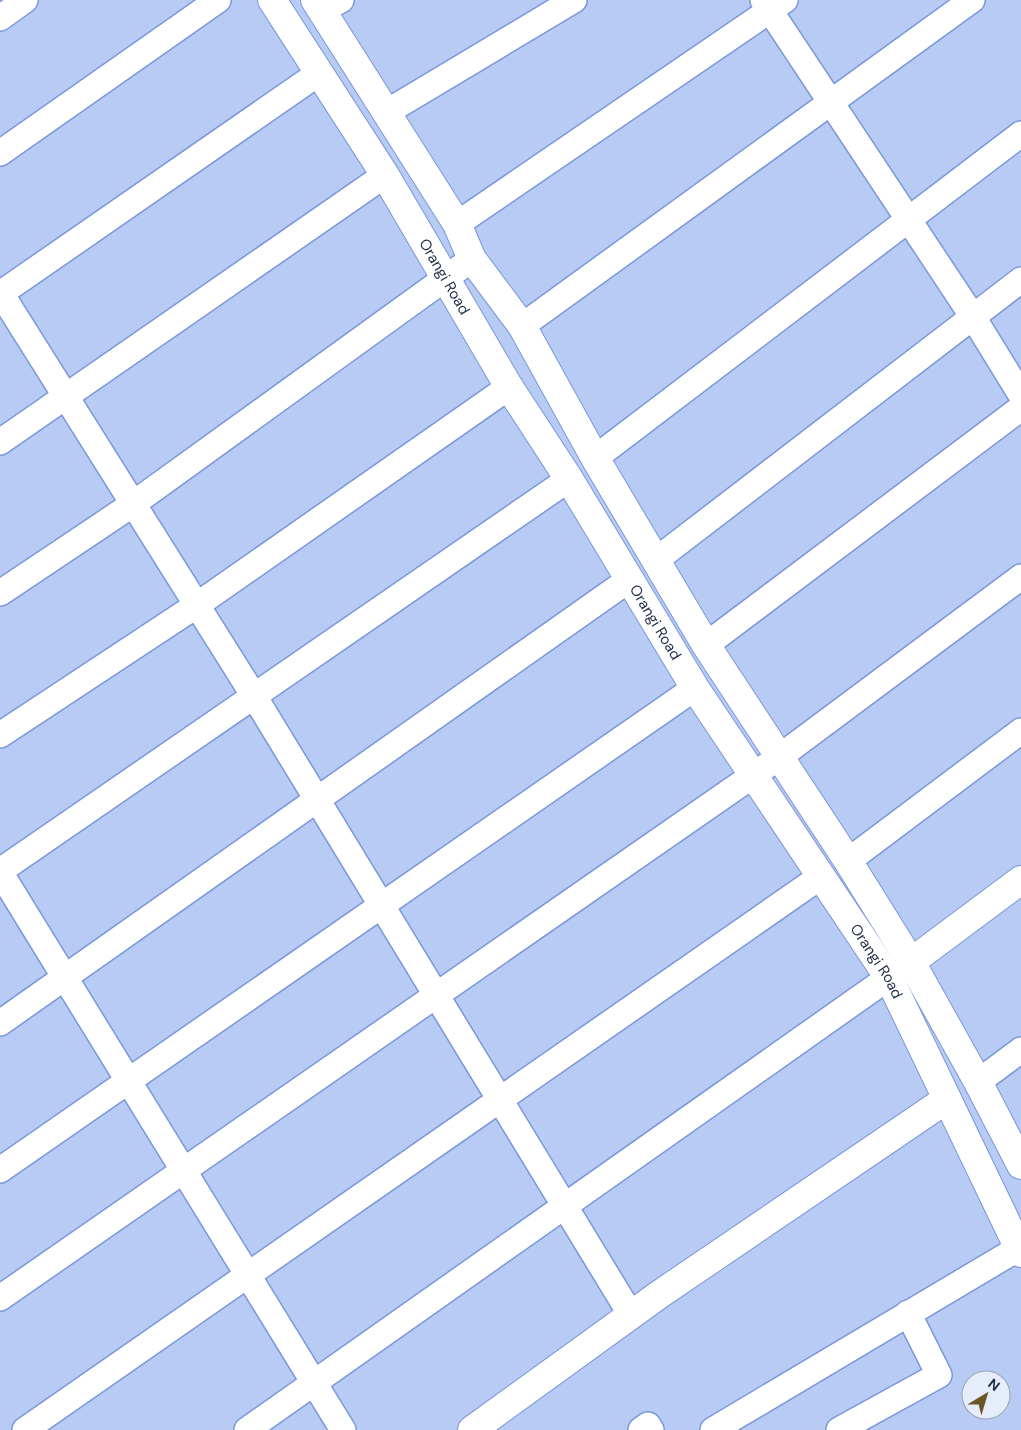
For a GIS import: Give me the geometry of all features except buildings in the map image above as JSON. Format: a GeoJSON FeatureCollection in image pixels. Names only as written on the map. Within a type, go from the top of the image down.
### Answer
{"type":"FeatureCollection","features":[{"type":"Feature","properties":{"kind":"main road","name":"Orangi Road"},"geometry":{"type":"LineString","coordinates":[[272,0],[385,175],[509,386],[569,479],[695,688],[820,878],[889,978],[1020,1250]]}},
{"type":"Feature","properties":{"kind":"main road","name":"Orangi Road"},"geometry":{"type":"LineString","coordinates":[[326,4],[387,112],[457,224],[472,259],[522,326],[595,458],[706,646],[778,758],[848,861],[911,962],[978,1082],[1021,1166]]}},
{"type":"Feature","properties":{"kind":"main road"},"geometry":{"type":"LineString","coordinates":[[911,962],[1021,880]]}},
{"type":"Feature","properties":{"kind":"main road"},"geometry":{"type":"LineString","coordinates":[[472,1430],[631,1315],[947,1099]]}},
{"type":"Feature","properties":{"kind":"street"},"geometry":{"type":"LineString","coordinates":[[0,18],[25,0]]}},
{"type":"Feature","properties":{"kind":"street"},"geometry":{"type":"LineString","coordinates":[[0,153],[218,0]]}},
{"type":"Feature","properties":{"kind":"street"},"geometry":{"type":"LineString","coordinates":[[387,112],[574,0]]}},
{"type":"Feature","properties":{"kind":"street"},"geometry":{"type":"LineString","coordinates":[[522,326],[972,0]]}},
{"type":"Feature","properties":{"kind":"street"},"geometry":{"type":"LineString","coordinates":[[457,224],[773,4],[831,102],[973,317],[1021,395]]}},
{"type":"Feature","properties":{"kind":"street"},"geometry":{"type":"LineString","coordinates":[[319,73],[0,293],[254,696],[631,1315]]}},
{"type":"Feature","properties":{"kind":"street"},"geometry":{"type":"LineString","coordinates":[[595,458],[908,218],[1021,134]]}},
{"type":"Feature","properties":{"kind":"street"},"geometry":{"type":"LineString","coordinates":[[0,442],[385,175]]}},
{"type":"Feature","properties":{"kind":"street"},"geometry":{"type":"LineString","coordinates":[[0,593],[133,504],[472,259]]}},
{"type":"Feature","properties":{"kind":"street"},"geometry":{"type":"LineString","coordinates":[[656,560],[1021,280]]}},
{"type":"Feature","properties":{"kind":"street"},"geometry":{"type":"LineString","coordinates":[[0,735],[197,605],[509,386]]}},
{"type":"Feature","properties":{"kind":"street"},"geometry":{"type":"LineString","coordinates":[[706,646],[1021,408]]}},
{"type":"Feature","properties":{"kind":"street"},"geometry":{"type":"LineString","coordinates":[[343,1430],[0,871],[569,479]]}},
{"type":"Feature","properties":{"kind":"street"},"geometry":{"type":"LineString","coordinates":[[0,1298],[754,776],[1021,578]]}},
{"type":"Feature","properties":{"kind":"street"},"geometry":{"type":"LineString","coordinates":[[0,1023],[630,579]]}},
{"type":"Feature","properties":{"kind":"street"},"geometry":{"type":"LineString","coordinates":[[0,1170],[695,688]]}},
{"type":"Feature","properties":{"kind":"street"},"geometry":{"type":"LineString","coordinates":[[848,861],[1021,731]]}},
{"type":"Feature","properties":{"kind":"street"},"geometry":{"type":"LineString","coordinates":[[25,1430],[820,878]]}},
{"type":"Feature","properties":{"kind":"street"},"geometry":{"type":"LineString","coordinates":[[247,1430],[911,962]]}},
{"type":"Feature","properties":{"kind":"street"},"geometry":{"type":"LineString","coordinates":[[978,1082],[1021,1050]]}},
{"type":"Feature","properties":{"kind":"street"},"geometry":{"type":"LineString","coordinates":[[713,1430],[908,1313],[1020,1250]]}},
{"type":"Feature","properties":{"kind":"street"},"geometry":{"type":"LineString","coordinates":[[839,1430],[939,1374],[908,1313]]}},
{"type":"Feature","properties":{"kind":"street"},"geometry":{"type":"LineString","coordinates":[[641,1430],[648,1426],[651,1430]]}}]}
